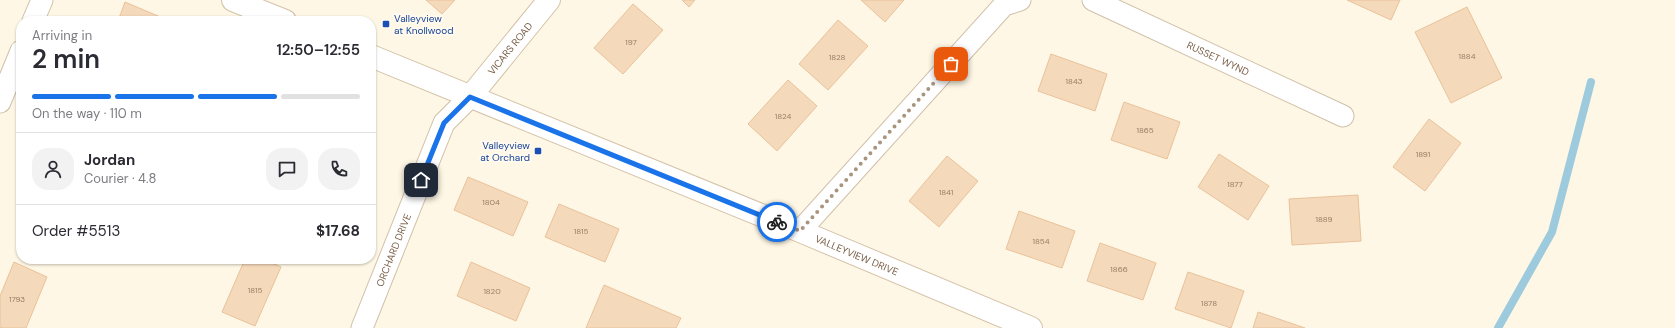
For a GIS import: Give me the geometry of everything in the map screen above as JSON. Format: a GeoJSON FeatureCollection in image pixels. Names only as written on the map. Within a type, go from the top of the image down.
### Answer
{"type":"FeatureCollection","features":[{"type":"Feature","properties":{"kind":"street"},"geometry":{"type":"LineString","coordinates":[[35,16],[42,0]]}},
{"type":"Feature","properties":{"kind":"street"},"geometry":{"type":"LineString","coordinates":[[233,0],[273,16]]}},
{"type":"Feature","properties":{"kind":"street","name":"VICARS ROAD"},"geometry":{"type":"LineString","coordinates":[[470,97],[549,0]]}},
{"type":"Feature","properties":{"kind":"street"},"geometry":{"type":"LineString","coordinates":[[800,231],[1004,5],[1020,0]]}},
{"type":"Feature","properties":{"kind":"street","name":"RUSSET WYND"},"geometry":{"type":"LineString","coordinates":[[1092,0],[1343,116]]}},
{"type":"Feature","properties":{"kind":"street","name":"VALLEYVIEW DRIVE"},"geometry":{"type":"LineString","coordinates":[[376,58],[800,231],[1031,328]]}},
{"type":"Feature","properties":{"kind":"street"},"geometry":{"type":"LineString","coordinates":[[0,102],[16,63]]}},
{"type":"Feature","properties":{"kind":"street","name":"ORCHARD DRIVE"},"geometry":{"type":"LineString","coordinates":[[368,326],[444,123],[470,97]]}},
{"type":"Feature","properties":{"kind":"building"},"geometry":{"type":"Polygon","coordinates":[[[426,0],[455,0],[442,14],[426,0]]]}},
{"type":"Feature","properties":{"kind":"building"},"geometry":{"type":"Polygon","coordinates":[[[682,0],[695,0],[689,7],[682,0]]]}},
{"type":"Feature","properties":{"kind":"building"},"geometry":{"type":"Polygon","coordinates":[[[861,0],[904,0],[885,22],[861,0]]]}},
{"type":"Feature","properties":{"kind":"building"},"geometry":{"type":"Polygon","coordinates":[[[1347,0],[1400,0],[1391,20],[1347,0]]]}},
{"type":"Feature","properties":{"kind":"building"},"geometry":{"type":"Polygon","coordinates":[[[125,2],[158,16],[120,16],[125,2]]]}},
{"type":"Feature","properties":{"kind":"building"},"geometry":{"type":"Polygon","coordinates":[[[633,4],[663,30],[623,74],[594,48],[633,4]]]}},
{"type":"Feature","properties":{"kind":"building"},"geometry":{"type":"Polygon","coordinates":[[[1467,7],[1502,78],[1451,103],[1415,32],[1467,7]]]}},
{"type":"Feature","properties":{"kind":"building"},"geometry":{"type":"Polygon","coordinates":[[[838,20],[868,46],[828,90],[799,64],[838,20]]]}},
{"type":"Feature","properties":{"kind":"building"},"geometry":{"type":"Polygon","coordinates":[[[1051,54],[1107,74],[1095,111],[1038,91],[1051,54]]]}},
{"type":"Feature","properties":{"kind":"building"},"geometry":{"type":"Polygon","coordinates":[[[788,80],[817,106],[777,151],[748,124],[788,80]]]}},
{"type":"Feature","properties":{"kind":"building"},"geometry":{"type":"Polygon","coordinates":[[[1124,102],[1180,122],[1167,159],[1111,140],[1124,102]]]}},
{"type":"Feature","properties":{"kind":"building"},"geometry":{"type":"Polygon","coordinates":[[[1429,119],[1461,143],[1425,191],[1393,167],[1429,119]]]}},
{"type":"Feature","properties":{"kind":"building"},"geometry":{"type":"Polygon","coordinates":[[[1219,154],[1269,186],[1248,220],[1198,187],[1219,154]]]}},
{"type":"Feature","properties":{"kind":"building"},"geometry":{"type":"Polygon","coordinates":[[[947,156],[978,181],[939,227],[909,201],[947,156]]]}},
{"type":"Feature","properties":{"kind":"building"},"geometry":{"type":"Polygon","coordinates":[[[468,177],[528,202],[513,236],[454,210],[468,177]]]}},
{"type":"Feature","properties":{"kind":"building"},"geometry":{"type":"Polygon","coordinates":[[[1358,195],[1361,241],[1292,245],[1289,199],[1358,195]]]}},
{"type":"Feature","properties":{"kind":"building"},"geometry":{"type":"Polygon","coordinates":[[[559,204],[619,229],[605,262],[545,237],[559,204]]]}},
{"type":"Feature","properties":{"kind":"building"},"geometry":{"type":"Polygon","coordinates":[[[1019,211],[1075,231],[1062,268],[1006,249],[1019,211]]]}},
{"type":"Feature","properties":{"kind":"building"},"geometry":{"type":"Polygon","coordinates":[[[1100,243],[1156,263],[1143,300],[1087,281],[1100,243]]]}},
{"type":"Feature","properties":{"kind":"building"},"geometry":{"type":"Polygon","coordinates":[[[14,262],[47,277],[26,328],[0,327],[0,296],[14,262]]]}},
{"type":"Feature","properties":{"kind":"building"},"geometry":{"type":"Polygon","coordinates":[[[471,262],[530,288],[516,321],[457,296],[471,262]]]}},
{"type":"Feature","properties":{"kind":"building"},"geometry":{"type":"Polygon","coordinates":[[[243,264],[274,264],[281,267],[255,326],[222,312],[243,264]]]}},
{"type":"Feature","properties":{"kind":"building"},"geometry":{"type":"Polygon","coordinates":[[[1188,272],[1244,291],[1231,328],[1175,309],[1188,272]]]}},
{"type":"Feature","properties":{"kind":"building"},"geometry":{"type":"Polygon","coordinates":[[[604,285],[681,318],[676,328],[586,328],[604,285]]]}},
{"type":"Feature","properties":{"kind":"building"},"geometry":{"type":"Polygon","coordinates":[[[1258,312],[1305,328],[1253,328],[1258,312]]]}},
{"type":"Feature","properties":{"kind":"waterway"},"geometry":{"type":"LineString","coordinates":[[1498,328],[1552,232],[1591,82]]}},
{"type":"Feature","properties":{"kind":"way so far"},"geometry":{"type":"LineString","coordinates":[[777,222],[800,231],[951,64]]}},
{"type":"Feature","properties":{"kind":"place","name":"Valleyview at Knollwood"},"geometry":{"type":"Point","coordinates":[386,24]}},
{"type":"Feature","properties":{"kind":"place","name":"Valleyview at Orchard"},"geometry":{"type":"Point","coordinates":[538,151]}},
{"type":"Feature","properties":{"kind":"route"},"geometry":{"type":"LineString","coordinates":[[421,180],[444,123],[470,97],[777,222]]}}]}
